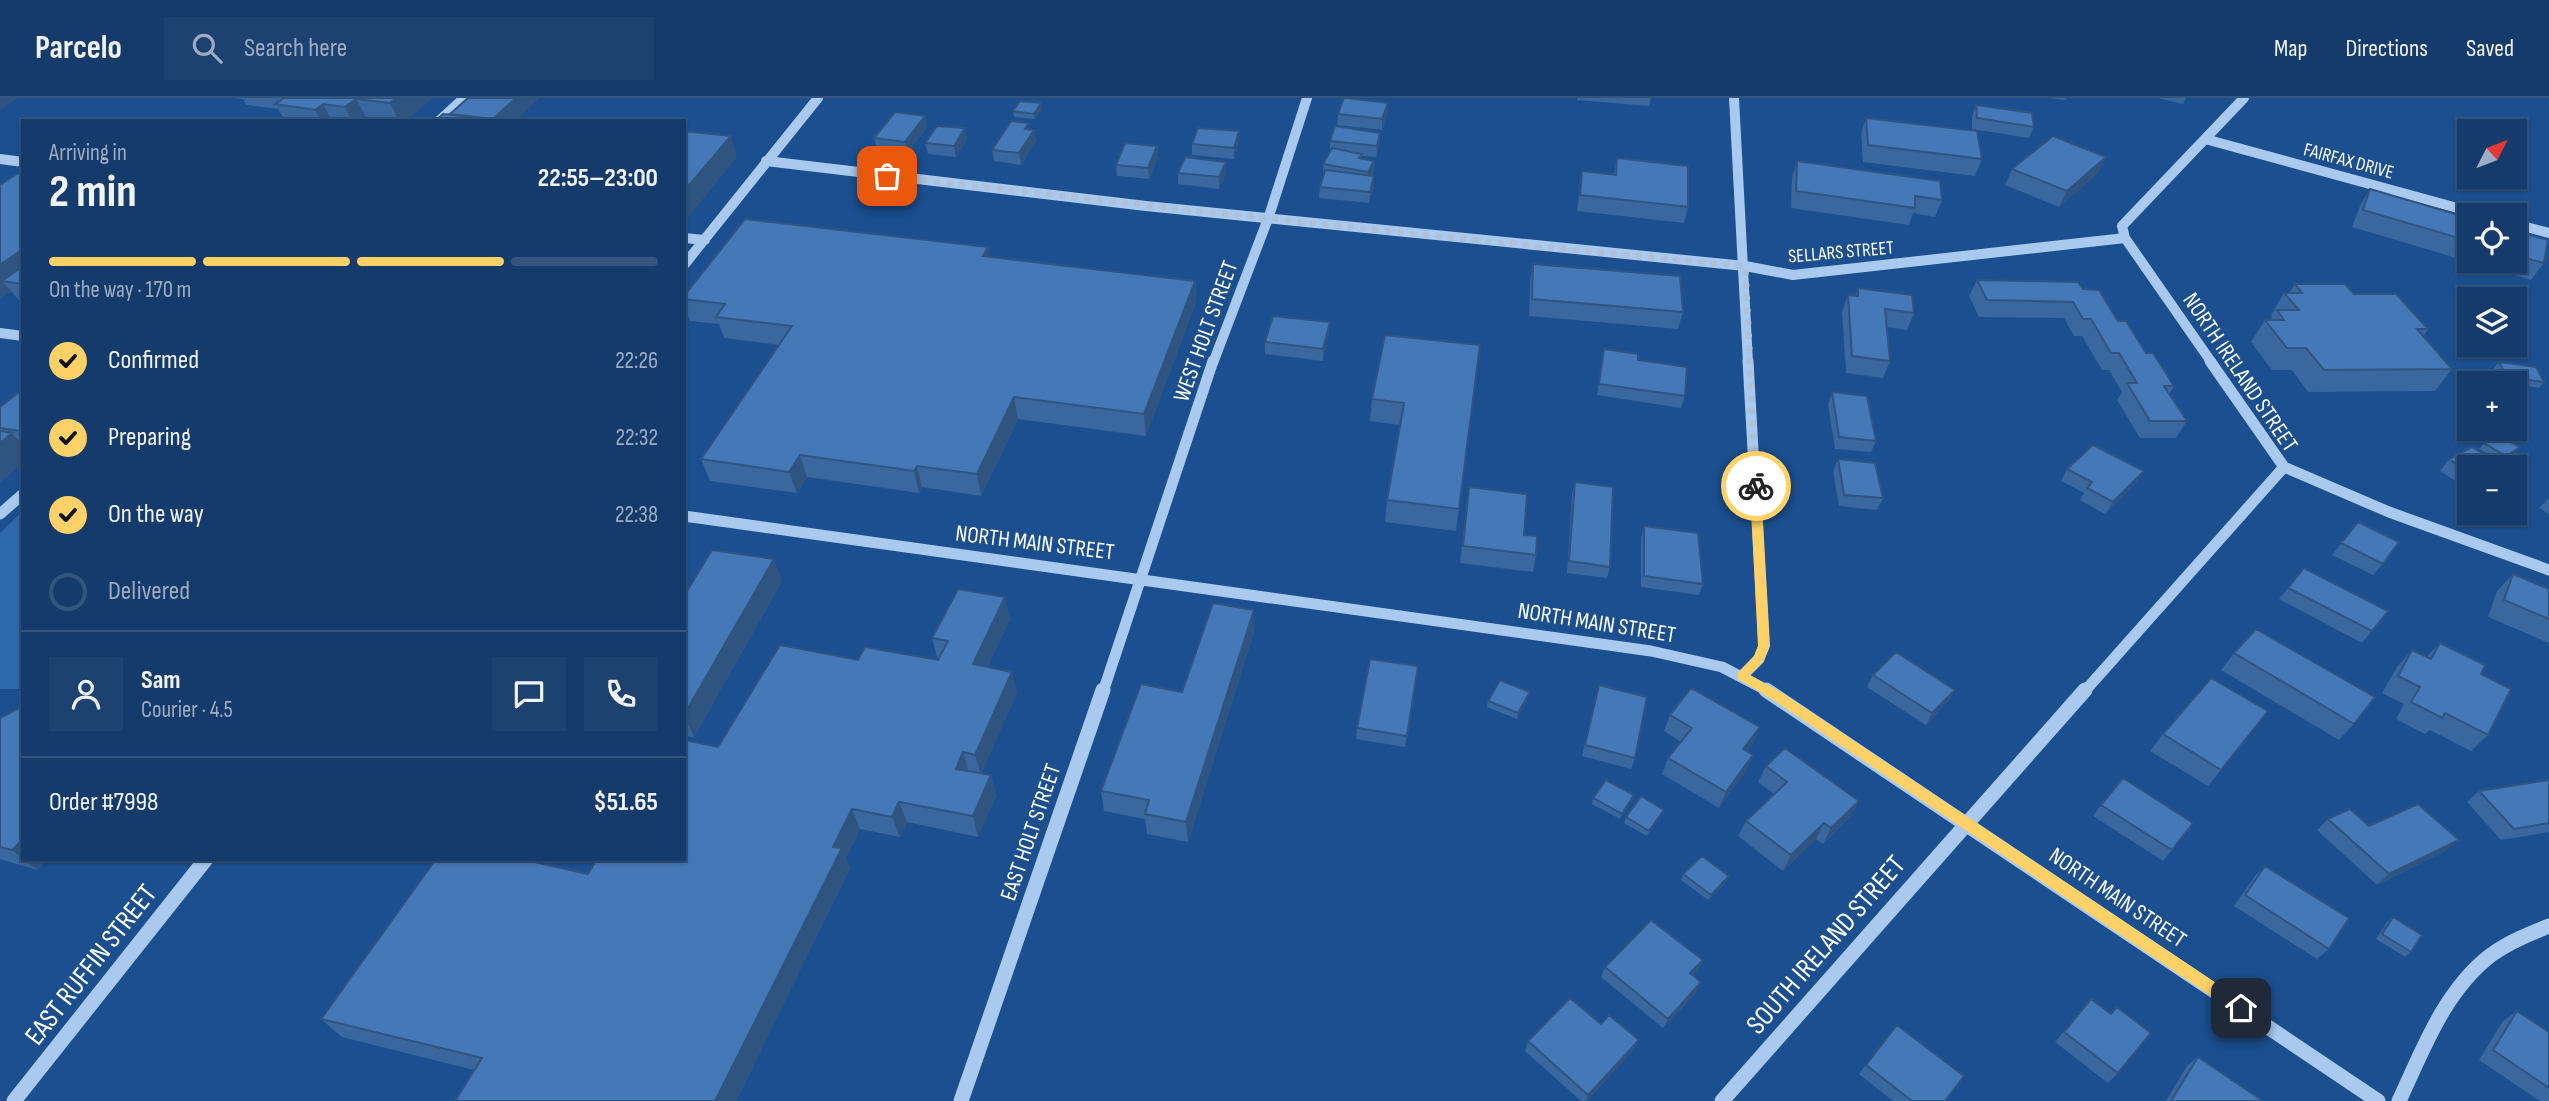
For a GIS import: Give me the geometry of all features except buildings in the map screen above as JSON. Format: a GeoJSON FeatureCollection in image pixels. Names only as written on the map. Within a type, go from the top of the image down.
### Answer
{"type":"FeatureCollection","features":[{"type":"Feature","properties":{"kind":"street"},"geometry":{"type":"LineString","coordinates":[[441,119],[464,98]]}},
{"type":"Feature","properties":{"kind":"street"},"geometry":{"type":"LineString","coordinates":[[686,263],[817,98]]}},
{"type":"Feature","properties":{"kind":"street","name":"WEST HOLT STREET"},"geometry":{"type":"LineString","coordinates":[[1142,578],[1208,375],[1269,216],[1307,98]]}},
{"type":"Feature","properties":{"kind":"street"},"geometry":{"type":"LineString","coordinates":[[1734,98],[1764,646],[1759,659],[1742,676]]}},
{"type":"Feature","properties":{"kind":"street"},"geometry":{"type":"LineString","coordinates":[[2125,238],[2122,226],[2129,216],[2244,98]]}},
{"type":"Feature","properties":{"kind":"street","name":"FAIRFAX DRIVE"},"geometry":{"type":"LineString","coordinates":[[2205,139],[2457,208]]}},
{"type":"Feature","properties":{"kind":"street"},"geometry":{"type":"LineString","coordinates":[[0,159],[21,162]]}},
{"type":"Feature","properties":{"kind":"street","name":"SELLARS STREET"},"geometry":{"type":"LineString","coordinates":[[766,161],[1146,206],[1269,216],[1547,248],[1745,266],[1801,275],[2125,238]]}},
{"type":"Feature","properties":{"kind":"street"},"geometry":{"type":"LineString","coordinates":[[2527,227],[2549,233]]}},
{"type":"Feature","properties":{"kind":"street"},"geometry":{"type":"LineString","coordinates":[[686,238],[705,240]]}},
{"type":"Feature","properties":{"kind":"street","name":"NORTH IRELAND STREET"},"geometry":{"type":"LineString","coordinates":[[1968,822],[2284,467],[2125,238]]}},
{"type":"Feature","properties":{"kind":"street"},"geometry":{"type":"LineString","coordinates":[[0,333],[21,336]]}},
{"type":"Feature","properties":{"kind":"street"},"geometry":{"type":"LineString","coordinates":[[2284,467],[2389,512],[2549,570]]}},
{"type":"Feature","properties":{"kind":"street"},"geometry":{"type":"LineString","coordinates":[[0,514],[21,496]]}},
{"type":"Feature","properties":{"kind":"street","name":"NORTH MAIN STREET"},"geometry":{"type":"LineString","coordinates":[[686,516],[1651,651],[1722,667],[1780,697],[2378,1101]]}},
{"type":"Feature","properties":{"kind":"street","name":"EAST HOLT STREET"},"geometry":{"type":"LineString","coordinates":[[961,1101],[1142,578]]}},
{"type":"Feature","properties":{"kind":"street","name":"SOUTH IRELAND STREET"},"geometry":{"type":"LineString","coordinates":[[1722,1101],[1968,822]]}},
{"type":"Feature","properties":{"kind":"street","name":"EAST RUFFIN STREET"},"geometry":{"type":"LineString","coordinates":[[14,1101],[204,861]]}},
{"type":"Feature","properties":{"kind":"street"},"geometry":{"type":"LineString","coordinates":[[2399,1101],[2455,991],[2471,971],[2495,951],[2523,935],[2549,926]]}},
{"type":"Feature","properties":{"kind":"shaded area"},"geometry":{"type":"Polygon","coordinates":[[[21,513],[21,689],[0,689],[0,533],[21,513]]]}},
{"type":"Feature","properties":{"kind":"way so far"},"geometry":{"type":"LineString","coordinates":[[887,176],[1146,206],[1269,216],[1520,245],[1745,266],[1756,486]]}},
{"type":"Feature","properties":{"kind":"route"},"geometry":{"type":"LineString","coordinates":[[1756,486],[1764,646],[1759,659],[1742,676],[1780,697],[1968,822],[2241,1008]]}}]}
